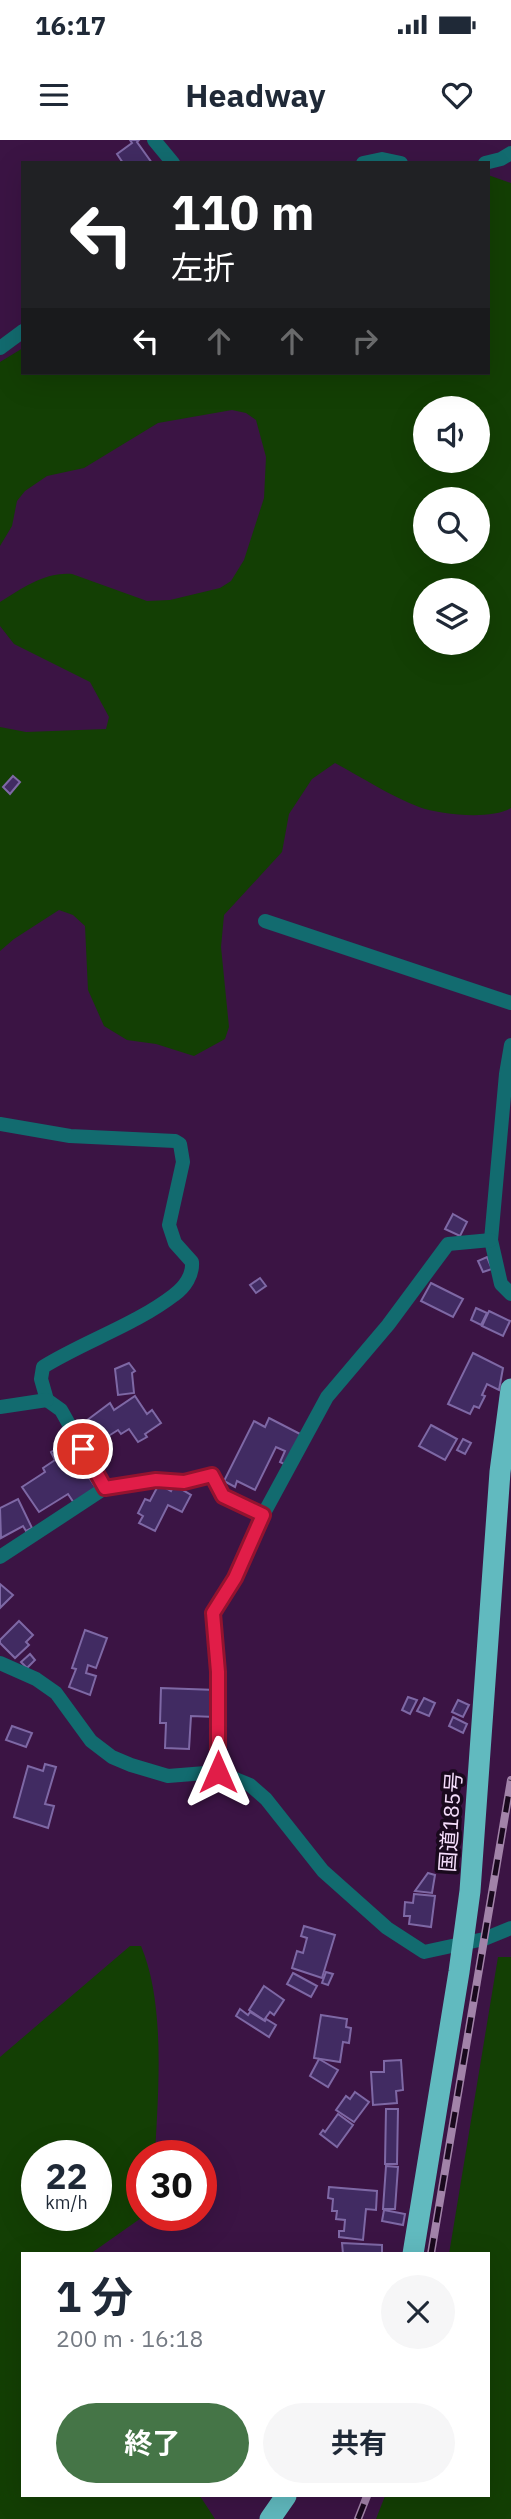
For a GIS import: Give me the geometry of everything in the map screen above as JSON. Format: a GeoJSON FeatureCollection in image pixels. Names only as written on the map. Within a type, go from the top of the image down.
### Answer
{"type":"FeatureCollection","features":[{"type":"Feature","properties":{"kind":"highway","name":"国道185号"},"geometry":{"type":"LineString","coordinates":[[413,2252],[470,1891],[500,1472],[511,1389]]}},
{"type":"Feature","properties":{"kind":"highway"},"geometry":{"type":"LineString","coordinates":[[271,2519],[285,2497]]}},
{"type":"Feature","properties":{"kind":"street"},"geometry":{"type":"LineString","coordinates":[[153,140],[171,161]]}},
{"type":"Feature","properties":{"kind":"street"},"geometry":{"type":"LineString","coordinates":[[490,162],[511,153]]}},
{"type":"Feature","properties":{"kind":"street"},"geometry":{"type":"LineString","coordinates":[[372,161],[392,161]]}},
{"type":"Feature","properties":{"kind":"street"},"geometry":{"type":"LineString","coordinates":[[0,348],[21,332]]}},
{"type":"Feature","properties":{"kind":"street"},"geometry":{"type":"LineString","coordinates":[[265,921],[511,1003]]}},
{"type":"Feature","properties":{"kind":"street"},"geometry":{"type":"LineString","coordinates":[[511,1045],[491,1240],[501,1284],[511,1294]]}},
{"type":"Feature","properties":{"kind":"street"},"geometry":{"type":"LineString","coordinates":[[0,1124],[70,1136],[175,1141],[180,1144],[183,1162],[169,1225],[175,1244],[192,1262],[188,1280],[176,1293],[140,1316],[43,1367],[41,1379],[47,1400],[61,1410],[105,1488]]}},
{"type":"Feature","properties":{"kind":"street"},"geometry":{"type":"LineString","coordinates":[[218,1772],[218,1672],[213,1613],[235,1578],[263,1515],[327,1397],[388,1325],[448,1244],[491,1240]]}},
{"type":"Feature","properties":{"kind":"street"},"geometry":{"type":"LineString","coordinates":[[0,1407],[47,1400]]}},
{"type":"Feature","properties":{"kind":"street"},"geometry":{"type":"LineString","coordinates":[[0,1557],[105,1488],[156,1480],[184,1482],[212,1475],[223,1496],[263,1515]]}},
{"type":"Feature","properties":{"kind":"street"},"geometry":{"type":"LineString","coordinates":[[0,1663],[36,1679],[56,1693],[91,1741],[112,1757],[168,1776],[218,1772],[250,1785],[267,1799],[286,1828],[323,1871],[387,1928],[424,1952],[462,1945],[511,1928]]}},
{"type":"Feature","properties":{"kind":"green space"},"geometry":{"type":"Polygon","coordinates":[[[490,176],[511,183],[511,808],[479,815],[428,810],[398,798],[335,763],[312,779],[289,814],[282,852],[224,915],[221,947],[229,1027],[225,1039],[194,1056],[156,1044],[127,1040],[104,1026],[88,990],[85,926],[73,915],[59,910],[0,951],[0,727],[26,732],[106,729],[109,717],[90,682],[14,644],[0,626],[0,602],[34,582],[62,574],[72,574],[147,601],[170,600],[220,588],[231,581],[244,560],[264,498],[266,457],[256,420],[246,413],[232,410],[158,423],[84,468],[47,476],[25,491],[17,501],[12,526],[0,546],[0,362],[21,349],[21,375],[490,375],[490,176]]]}},
{"type":"Feature","properties":{"kind":"green space"},"geometry":{"type":"Polygon","coordinates":[[[130,1946],[141,1946],[154,1995],[158,2050],[156,2140],[126,2140],[126,2229],[93,2252],[21,2252],[21,2497],[201,2497],[215,2519],[0,2519],[0,2057],[130,1946]]]}},
{"type":"Feature","properties":{"kind":"green space"},"geometry":{"type":"Polygon","coordinates":[[[498,1957],[511,1957],[511,2519],[376,2519],[385,2497],[490,2497],[490,2252],[449,2252],[498,1957]]]}},
{"type":"Feature","properties":{"kind":"building"},"geometry":{"type":"Polygon","coordinates":[[[130,140],[139,140],[137,142],[151,161],[122,161],[117,154],[132,143],[130,140]]]}},
{"type":"Feature","properties":{"kind":"building"},"geometry":{"type":"Polygon","coordinates":[[[13,776],[20,782],[10,794],[3,787],[13,776]]]}},
{"type":"Feature","properties":{"kind":"building"},"geometry":{"type":"Polygon","coordinates":[[[453,1214],[467,1222],[460,1236],[445,1229],[453,1214]]]}},
{"type":"Feature","properties":{"kind":"building"},"geometry":{"type":"Polygon","coordinates":[[[487,1257],[492,1269],[483,1272],[478,1261],[487,1257]]]}},
{"type":"Feature","properties":{"kind":"building"},"geometry":{"type":"Polygon","coordinates":[[[260,1278],[266,1286],[256,1293],[250,1285],[260,1278]]]}},
{"type":"Feature","properties":{"kind":"building"},"geometry":{"type":"Polygon","coordinates":[[[431,1283],[463,1299],[453,1317],[421,1301],[431,1283]]]}},
{"type":"Feature","properties":{"kind":"building"},"geometry":{"type":"Polygon","coordinates":[[[476,1308],[487,1313],[481,1325],[471,1320],[476,1308]]]}},
{"type":"Feature","properties":{"kind":"building"},"geometry":{"type":"Polygon","coordinates":[[[489,1311],[510,1321],[503,1336],[482,1326],[489,1311]]]}},
{"type":"Feature","properties":{"kind":"building"},"geometry":{"type":"Polygon","coordinates":[[[473,1353],[503,1368],[499,1390],[487,1384],[479,1408],[474,1406],[470,1414],[448,1404],[473,1353]]]}},
{"type":"Feature","properties":{"kind":"building"},"geometry":{"type":"Polygon","coordinates":[[[129,1363],[135,1371],[132,1373],[134,1393],[118,1395],[115,1369],[129,1363]]]}},
{"type":"Feature","properties":{"kind":"building"},"geometry":{"type":"Polygon","coordinates":[[[135,1396],[147,1414],[152,1410],[161,1423],[138,1442],[129,1429],[121,1434],[118,1430],[91,1447],[78,1427],[110,1403],[114,1410],[135,1396]]]}},
{"type":"Feature","properties":{"kind":"building"},"geometry":{"type":"Polygon","coordinates":[[[269,1418],[304,1436],[288,1466],[280,1462],[285,1451],[276,1447],[255,1490],[237,1481],[235,1487],[224,1481],[254,1421],[265,1427],[269,1418]]]}},
{"type":"Feature","properties":{"kind":"building"},"geometry":{"type":"Polygon","coordinates":[[[431,1425],[457,1439],[445,1460],[419,1446],[431,1425]]]}},
{"type":"Feature","properties":{"kind":"building"},"geometry":{"type":"Polygon","coordinates":[[[463,1439],[471,1443],[465,1454],[457,1450],[463,1439]]]}},
{"type":"Feature","properties":{"kind":"building"},"geometry":{"type":"Polygon","coordinates":[[[64,1444],[67,1448],[74,1444],[81,1455],[76,1458],[96,1488],[74,1503],[68,1494],[39,1512],[22,1487],[45,1472],[43,1468],[55,1460],[51,1452],[64,1444]]]}},
{"type":"Feature","properties":{"kind":"building"},"geometry":{"type":"Polygon","coordinates":[[[159,1484],[171,1491],[174,1485],[191,1495],[182,1512],[168,1505],[155,1531],[139,1523],[143,1516],[138,1513],[145,1499],[150,1501],[159,1484]]]}},
{"type":"Feature","properties":{"kind":"building"},"geometry":{"type":"Polygon","coordinates":[[[18,1499],[32,1528],[26,1531],[23,1526],[1,1538],[0,1508],[18,1499]]]}},
{"type":"Feature","properties":{"kind":"building"},"geometry":{"type":"Polygon","coordinates":[[[0,1584],[13,1595],[0,1608],[0,1584]]]}},
{"type":"Feature","properties":{"kind":"building"},"geometry":{"type":"Polygon","coordinates":[[[19,1621],[33,1635],[26,1642],[29,1645],[15,1658],[0,1640],[19,1621]]]}},
{"type":"Feature","properties":{"kind":"building"},"geometry":{"type":"Polygon","coordinates":[[[85,1630],[107,1638],[96,1668],[88,1665],[86,1673],[96,1676],[90,1695],[69,1687],[76,1669],[72,1668],[85,1630]]]}},
{"type":"Feature","properties":{"kind":"building"},"geometry":{"type":"Polygon","coordinates":[[[30,1654],[35,1660],[27,1668],[21,1662],[30,1654]]]}},
{"type":"Feature","properties":{"kind":"building"},"geometry":{"type":"Polygon","coordinates":[[[161,1688],[216,1690],[215,1717],[191,1716],[189,1749],[165,1748],[166,1723],[160,1723],[161,1688]]]}},
{"type":"Feature","properties":{"kind":"building"},"geometry":{"type":"Polygon","coordinates":[[[408,1697],[417,1700],[410,1714],[402,1710],[408,1697]]]}},
{"type":"Feature","properties":{"kind":"building"},"geometry":{"type":"Polygon","coordinates":[[[424,1698],[435,1703],[429,1716],[417,1711],[424,1698]]]}},
{"type":"Feature","properties":{"kind":"building"},"geometry":{"type":"Polygon","coordinates":[[[458,1700],[469,1705],[463,1717],[452,1712],[458,1700]]]}},
{"type":"Feature","properties":{"kind":"building"},"geometry":{"type":"Polygon","coordinates":[[[453,1717],[467,1724],[463,1733],[449,1726],[453,1717]]]}},
{"type":"Feature","properties":{"kind":"building"},"geometry":{"type":"Polygon","coordinates":[[[12,1726],[32,1733],[26,1747],[6,1740],[12,1726]]]}},
{"type":"Feature","properties":{"kind":"building"},"geometry":{"type":"Polygon","coordinates":[[[45,1764],[56,1767],[45,1804],[54,1806],[48,1828],[14,1817],[28,1766],[43,1771],[45,1764]]]}},
{"type":"Feature","properties":{"kind":"building"},"geometry":{"type":"Polygon","coordinates":[[[428,1873],[435,1875],[432,1893],[415,1891],[428,1873]]]}},
{"type":"Feature","properties":{"kind":"building"},"geometry":{"type":"Polygon","coordinates":[[[414,1894],[435,1896],[431,1927],[409,1924],[410,1916],[404,1916],[405,1902],[413,1903],[414,1894]]]}},
{"type":"Feature","properties":{"kind":"building"},"geometry":{"type":"Polygon","coordinates":[[[304,1926],[335,1935],[322,1978],[292,1968],[297,1951],[303,1953],[307,1938],[301,1936],[304,1926]]]}},
{"type":"Feature","properties":{"kind":"building"},"geometry":{"type":"Polygon","coordinates":[[[326,1972],[333,1974],[328,1985],[322,1983],[326,1972]]]}},
{"type":"Feature","properties":{"kind":"building"},"geometry":{"type":"Polygon","coordinates":[[[293,1973],[317,1986],[311,1997],[287,1984],[293,1973]]]}},
{"type":"Feature","properties":{"kind":"building"},"geometry":{"type":"Polygon","coordinates":[[[264,1986],[284,2000],[274,2015],[270,2012],[264,2020],[249,2010],[264,1986]]]}},
{"type":"Feature","properties":{"kind":"building"},"geometry":{"type":"Polygon","coordinates":[[[240,2009],[248,2015],[250,2012],[276,2025],[269,2037],[236,2016],[240,2009]]]}},
{"type":"Feature","properties":{"kind":"building"},"geometry":{"type":"Polygon","coordinates":[[[321,2015],[347,2019],[346,2027],[351,2028],[349,2043],[343,2042],[340,2062],[314,2058],[321,2015]]]}},
{"type":"Feature","properties":{"kind":"building"},"geometry":{"type":"Polygon","coordinates":[[[319,2059],[338,2070],[328,2087],[310,2076],[319,2059]]]}},
{"type":"Feature","properties":{"kind":"building"},"geometry":{"type":"Polygon","coordinates":[[[401,2060],[403,2090],[396,2091],[397,2103],[373,2105],[371,2072],[384,2072],[384,2061],[401,2060]]]}},
{"type":"Feature","properties":{"kind":"building"},"geometry":{"type":"Polygon","coordinates":[[[355,2092],[369,2102],[354,2122],[336,2110],[346,2096],[350,2099],[355,2092]]]}},
{"type":"Feature","properties":{"kind":"building"},"geometry":{"type":"Polygon","coordinates":[[[386,2109],[398,2109],[397,2164],[385,2164],[386,2109]]]}},
{"type":"Feature","properties":{"kind":"building"},"geometry":{"type":"Polygon","coordinates":[[[338,2114],[353,2125],[337,2147],[320,2134],[323,2130],[325,2132],[338,2114]]]}},
{"type":"Feature","properties":{"kind":"building"},"geometry":{"type":"Polygon","coordinates":[[[386,2166],[398,2167],[395,2209],[383,2209],[386,2166]]]}},
{"type":"Feature","properties":{"kind":"building"},"geometry":{"type":"Polygon","coordinates":[[[329,2187],[377,2191],[376,2210],[366,2209],[363,2240],[339,2237],[339,2231],[344,2231],[345,2220],[336,2219],[337,2211],[332,2211],[333,2199],[328,2198],[329,2187]]]}},
{"type":"Feature","properties":{"kind":"building"},"geometry":{"type":"Polygon","coordinates":[[[384,2210],[405,2214],[403,2225],[382,2221],[384,2210]]]}},
{"type":"Feature","properties":{"kind":"building"},"geometry":{"type":"Polygon","coordinates":[[[342,2243],[382,2245],[382,2252],[343,2252],[342,2243]]]}},
{"type":"Feature","properties":{"kind":"railway"},"geometry":{"type":"LineString","coordinates":[[431,2252],[511,1780]]}},
{"type":"Feature","properties":{"kind":"railway"},"geometry":{"type":"LineString","coordinates":[[358,2519],[367,2497]]}},
{"type":"Feature","properties":{"kind":"route"},"geometry":{"type":"LineString","coordinates":[[83,1449],[105,1488],[156,1480],[184,1482],[212,1475],[223,1496],[263,1515],[235,1578],[213,1613],[218,1672],[218,1772]]}}]}
